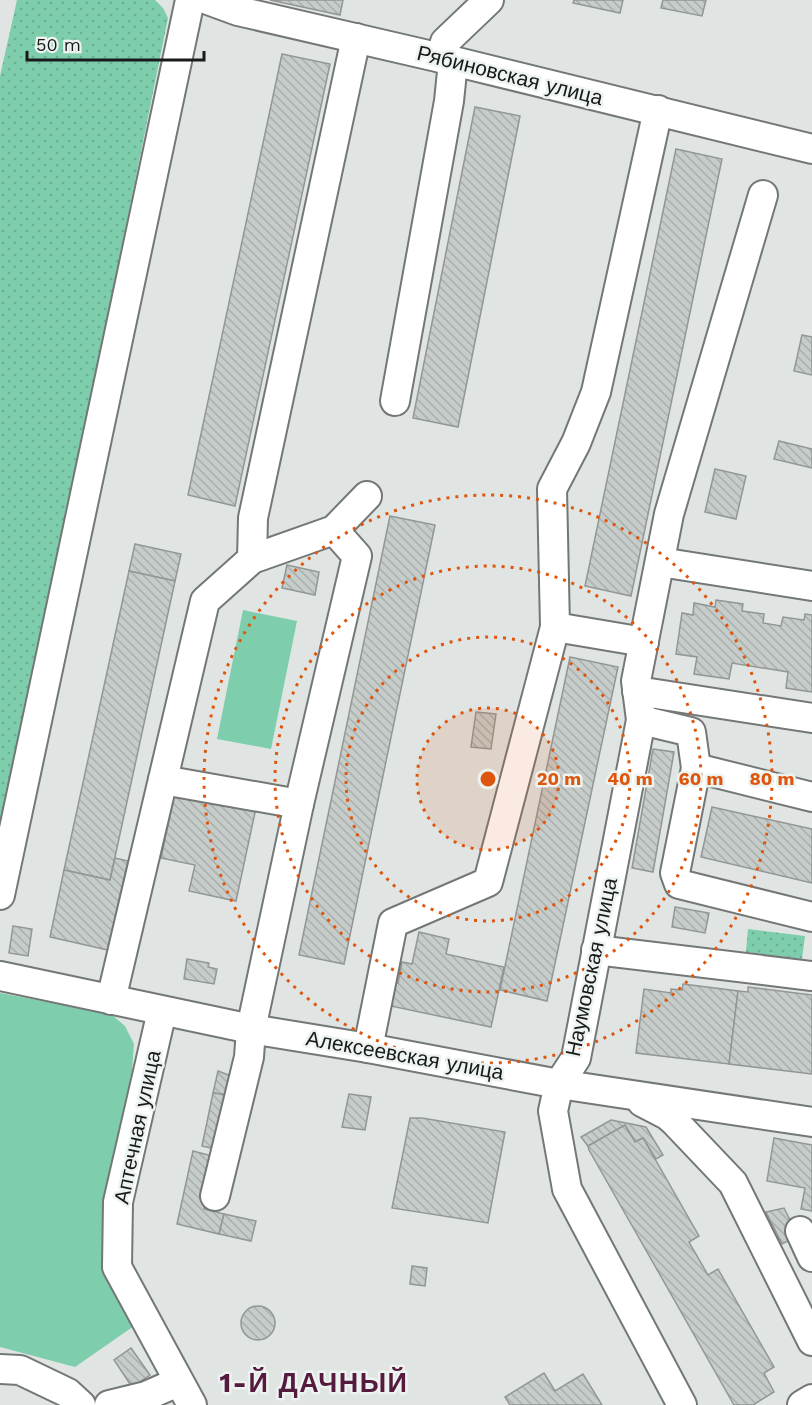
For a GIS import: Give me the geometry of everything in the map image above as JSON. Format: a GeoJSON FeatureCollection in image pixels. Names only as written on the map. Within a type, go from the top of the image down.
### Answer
{"type":"FeatureCollection","features":[{"type":"Feature","properties":{"kind":"street"},"geometry":{"type":"LineString","coordinates":[[0,896],[190,0]]}},
{"type":"Feature","properties":{"kind":"street","name":"Рябиновская улица"},"geometry":{"type":"LineString","coordinates":[[208,0],[238,11],[658,110],[812,149]]}},
{"type":"Feature","properties":{"kind":"street"},"geometry":{"type":"LineString","coordinates":[[395,401],[449,101],[445,42],[489,0]]}},
{"type":"Feature","properties":{"kind":"street"},"geometry":{"type":"LineString","coordinates":[[252,559],[252,518],[356,38]]}},
{"type":"Feature","properties":{"kind":"street"},"geometry":{"type":"LineString","coordinates":[[368,1048],[393,923],[488,882],[555,627],[552,489],[576,443],[597,392],[658,110]]}},
{"type":"Feature","properties":{"kind":"street","name":"Наумовская улица"},"geometry":{"type":"LineString","coordinates":[[682,1405],[567,1189],[553,1111],[558,1084],[576,1058],[641,720],[636,681],[669,514],[764,195]]}},
{"type":"Feature","properties":{"kind":"street"},"geometry":{"type":"LineString","coordinates":[[111,1000],[205,601],[252,559],[334,530],[367,496]]}},
{"type":"Feature","properties":{"kind":"street"},"geometry":{"type":"LineString","coordinates":[[215,1196],[249,1057],[251,1029],[299,804],[357,556],[334,530]]}},
{"type":"Feature","properties":{"kind":"street"},"geometry":{"type":"LineString","coordinates":[[660,562],[812,586]]}},
{"type":"Feature","properties":{"kind":"street"},"geometry":{"type":"LineString","coordinates":[[555,627],[644,642]]}},
{"type":"Feature","properties":{"kind":"street"},"geometry":{"type":"LineString","coordinates":[[638,691],[812,718]]}},
{"type":"Feature","properties":{"kind":"street"},"geometry":{"type":"LineString","coordinates":[[641,720],[690,732],[696,768],[675,873],[679,884],[812,917]]}},
{"type":"Feature","properties":{"kind":"street"},"geometry":{"type":"LineString","coordinates":[[696,768],[812,797]]}},
{"type":"Feature","properties":{"kind":"street"},"geometry":{"type":"LineString","coordinates":[[163,780],[299,804]]}},
{"type":"Feature","properties":{"kind":"street"},"geometry":{"type":"LineString","coordinates":[[596,950],[812,976]]}},
{"type":"Feature","properties":{"kind":"street","name":"Алексеевская улица"},"geometry":{"type":"LineString","coordinates":[[0,976],[251,1029],[368,1048],[558,1084],[812,1122]]}},
{"type":"Feature","properties":{"kind":"street","name":"Аптечная улица"},"geometry":{"type":"LineString","coordinates":[[162,1011],[118,1202],[117,1267],[185,1394]]}},
{"type":"Feature","properties":{"kind":"street"},"geometry":{"type":"LineString","coordinates":[[627,1094],[667,1115],[689,1134],[733,1183],[812,1341]]}},
{"type":"Feature","properties":{"kind":"street"},"geometry":{"type":"LineString","coordinates":[[800,1231],[812,1257]]}},
{"type":"Feature","properties":{"kind":"street"},"geometry":{"type":"LineString","coordinates":[[0,1369],[20,1370],[68,1393],[81,1405]]}},
{"type":"Feature","properties":{"kind":"street"},"geometry":{"type":"LineString","coordinates":[[109,1405],[146,1396],[185,1394]]}},
{"type":"Feature","properties":{"kind":"street"},"geometry":{"type":"LineString","coordinates":[[802,1405],[812,1399]]}},
{"type":"Feature","properties":{"kind":"green space"},"geometry":{"type":"Polygon","coordinates":[[[17,0],[155,0],[163,8],[168,18],[0,850],[0,76],[17,0]]]}},
{"type":"Feature","properties":{"kind":"green space"},"geometry":{"type":"Polygon","coordinates":[[[243,610],[297,621],[271,749],[217,739],[243,610]]]}},
{"type":"Feature","properties":{"kind":"green space"},"geometry":{"type":"Polygon","coordinates":[[[748,929],[805,936],[802,959],[746,952],[748,929]]]}},
{"type":"Feature","properties":{"kind":"green space"},"geometry":{"type":"Polygon","coordinates":[[[0,993],[111,1014],[125,1026],[134,1044],[132,1070],[112,1164],[104,1219],[134,1326],[75,1367],[0,1347],[0,993]]]}},
{"type":"Feature","properties":{"kind":"building"},"geometry":{"type":"Polygon","coordinates":[[[270,0],[343,0],[340,15],[270,0]]]}},
{"type":"Feature","properties":{"kind":"building"},"geometry":{"type":"Polygon","coordinates":[[[574,0],[623,0],[620,13],[573,3],[574,0]]]}},
{"type":"Feature","properties":{"kind":"building"},"geometry":{"type":"Polygon","coordinates":[[[663,0],[706,0],[702,16],[661,8],[663,0]]]}},
{"type":"Feature","properties":{"kind":"building"},"geometry":{"type":"Polygon","coordinates":[[[282,54],[330,64],[235,506],[188,495],[282,54]]]}},
{"type":"Feature","properties":{"kind":"building"},"geometry":{"type":"Polygon","coordinates":[[[475,107],[520,116],[458,427],[413,418],[475,107]]]}},
{"type":"Feature","properties":{"kind":"building"},"geometry":{"type":"Polygon","coordinates":[[[676,149],[722,159],[631,596],[585,586],[676,149]]]}},
{"type":"Feature","properties":{"kind":"building"},"geometry":{"type":"Polygon","coordinates":[[[802,335],[812,337],[812,375],[794,371],[802,335]]]}},
{"type":"Feature","properties":{"kind":"building"},"geometry":{"type":"Polygon","coordinates":[[[779,441],[812,449],[812,468],[774,459],[779,441]]]}},
{"type":"Feature","properties":{"kind":"building"},"geometry":{"type":"Polygon","coordinates":[[[715,469],[746,476],[736,519],[705,512],[715,469]]]}},
{"type":"Feature","properties":{"kind":"building"},"geometry":{"type":"Polygon","coordinates":[[[390,516],[435,525],[344,964],[299,955],[390,516]]]}},
{"type":"Feature","properties":{"kind":"building"},"geometry":{"type":"Polygon","coordinates":[[[135,544],[181,554],[175,581],[129,571],[135,544]]]}},
{"type":"Feature","properties":{"kind":"building"},"geometry":{"type":"Polygon","coordinates":[[[287,565],[319,572],[315,595],[282,588],[287,565]]]}},
{"type":"Feature","properties":{"kind":"building"},"geometry":{"type":"Polygon","coordinates":[[[129,571],[175,581],[110,880],[64,870],[129,571]]]}},
{"type":"Feature","properties":{"kind":"building"},"geometry":{"type":"Polygon","coordinates":[[[716,600],[743,604],[742,611],[764,614],[763,623],[781,626],[783,617],[804,620],[805,614],[812,615],[812,692],[786,688],[788,672],[732,663],[729,679],[694,674],[697,657],[676,654],[682,613],[693,615],[694,603],[715,607],[716,600]]]}},
{"type":"Feature","properties":{"kind":"building"},"geometry":{"type":"Polygon","coordinates":[[[570,657],[618,667],[547,1001],[500,990],[570,657]]]}},
{"type":"Feature","properties":{"kind":"building"},"geometry":{"type":"Polygon","coordinates":[[[476,712],[496,714],[491,749],[471,747],[476,712]]]}},
{"type":"Feature","properties":{"kind":"building"},"geometry":{"type":"Polygon","coordinates":[[[653,749],[674,752],[653,872],[632,868],[653,749]]]}},
{"type":"Feature","properties":{"kind":"building"},"geometry":{"type":"Polygon","coordinates":[[[175,791],[256,808],[236,901],[189,891],[195,865],[161,858],[175,791]]]}},
{"type":"Feature","properties":{"kind":"building"},"geometry":{"type":"Polygon","coordinates":[[[712,807],[812,829],[812,883],[701,857],[712,807]]]}},
{"type":"Feature","properties":{"kind":"building"},"geometry":{"type":"Polygon","coordinates":[[[115,858],[128,861],[108,950],[50,937],[64,870],[110,880],[115,858]]]}},
{"type":"Feature","properties":{"kind":"building"},"geometry":{"type":"Polygon","coordinates":[[[675,907],[709,913],[705,933],[672,927],[675,907]]]}},
{"type":"Feature","properties":{"kind":"building"},"geometry":{"type":"Polygon","coordinates":[[[13,926],[32,929],[28,956],[9,953],[13,926]]]}},
{"type":"Feature","properties":{"kind":"building"},"geometry":{"type":"Polygon","coordinates":[[[419,932],[449,939],[446,954],[504,967],[491,1027],[386,1005],[391,982],[398,983],[402,962],[412,964],[419,932]]]}},
{"type":"Feature","properties":{"kind":"building"},"geometry":{"type":"Polygon","coordinates":[[[187,959],[209,963],[208,967],[217,969],[214,984],[184,979],[187,959]]]}},
{"type":"Feature","properties":{"kind":"building"},"geometry":{"type":"Polygon","coordinates":[[[683,984],[738,991],[729,1064],[636,1053],[644,989],[671,993],[671,989],[682,990],[683,984]]]}},
{"type":"Feature","properties":{"kind":"building"},"geometry":{"type":"Polygon","coordinates":[[[748,987],[812,995],[812,1074],[729,1064],[738,991],[748,992],[748,987]]]}},
{"type":"Feature","properties":{"kind":"building"},"geometry":{"type":"Polygon","coordinates":[[[218,1071],[239,1079],[235,1096],[213,1093],[218,1071]]]}},
{"type":"Feature","properties":{"kind":"building"},"geometry":{"type":"Polygon","coordinates":[[[213,1093],[235,1096],[223,1151],[202,1146],[213,1093]]]}},
{"type":"Feature","properties":{"kind":"building"},"geometry":{"type":"Polygon","coordinates":[[[349,1094],[371,1097],[365,1130],[342,1127],[349,1094]]]}},
{"type":"Feature","properties":{"kind":"building"},"geometry":{"type":"Polygon","coordinates":[[[410,1118],[505,1132],[488,1223],[392,1208],[410,1118]]]}},
{"type":"Feature","properties":{"kind":"building"},"geometry":{"type":"Polygon","coordinates":[[[611,1120],[646,1127],[663,1155],[656,1159],[643,1138],[635,1142],[625,1125],[588,1146],[581,1137],[611,1120]]]}},
{"type":"Feature","properties":{"kind":"building"},"geometry":{"type":"Polygon","coordinates":[[[625,1125],[635,1142],[643,1138],[699,1236],[689,1242],[708,1275],[718,1269],[774,1367],[764,1373],[774,1392],[753,1405],[734,1405],[589,1150],[588,1146],[625,1125]]]}},
{"type":"Feature","properties":{"kind":"building"},"geometry":{"type":"Polygon","coordinates":[[[774,1138],[812,1145],[812,1211],[801,1209],[805,1188],[767,1181],[774,1138]]]}},
{"type":"Feature","properties":{"kind":"building"},"geometry":{"type":"Polygon","coordinates":[[[193,1151],[216,1157],[204,1209],[224,1214],[219,1234],[177,1224],[193,1151]]]}},
{"type":"Feature","properties":{"kind":"building"},"geometry":{"type":"Polygon","coordinates":[[[784,1208],[798,1236],[782,1244],[766,1212],[784,1208]]]}},
{"type":"Feature","properties":{"kind":"building"},"geometry":{"type":"Polygon","coordinates":[[[224,1214],[256,1221],[251,1241],[219,1234],[224,1214]]]}},
{"type":"Feature","properties":{"kind":"building"},"geometry":{"type":"Polygon","coordinates":[[[412,1266],[427,1268],[425,1286],[410,1284],[412,1266]]]}},
{"type":"Feature","properties":{"kind":"building"},"geometry":{"type":"Polygon","coordinates":[[[258,1306],[270,1311],[275,1323],[270,1335],[258,1340],[246,1335],[241,1323],[246,1311],[258,1306]]]}},
{"type":"Feature","properties":{"kind":"building"},"geometry":{"type":"Polygon","coordinates":[[[131,1348],[150,1375],[132,1387],[114,1360],[131,1348]]]}},
{"type":"Feature","properties":{"kind":"building"},"geometry":{"type":"Polygon","coordinates":[[[544,1373],[555,1391],[583,1374],[602,1405],[510,1405],[505,1397],[544,1373]]]}},
{"type":"Feature","properties":{"kind":"district","name":"1-Й ДАЧНЫЙ"},"geometry":{"type":"Point","coordinates":[314,1383]}}]}
